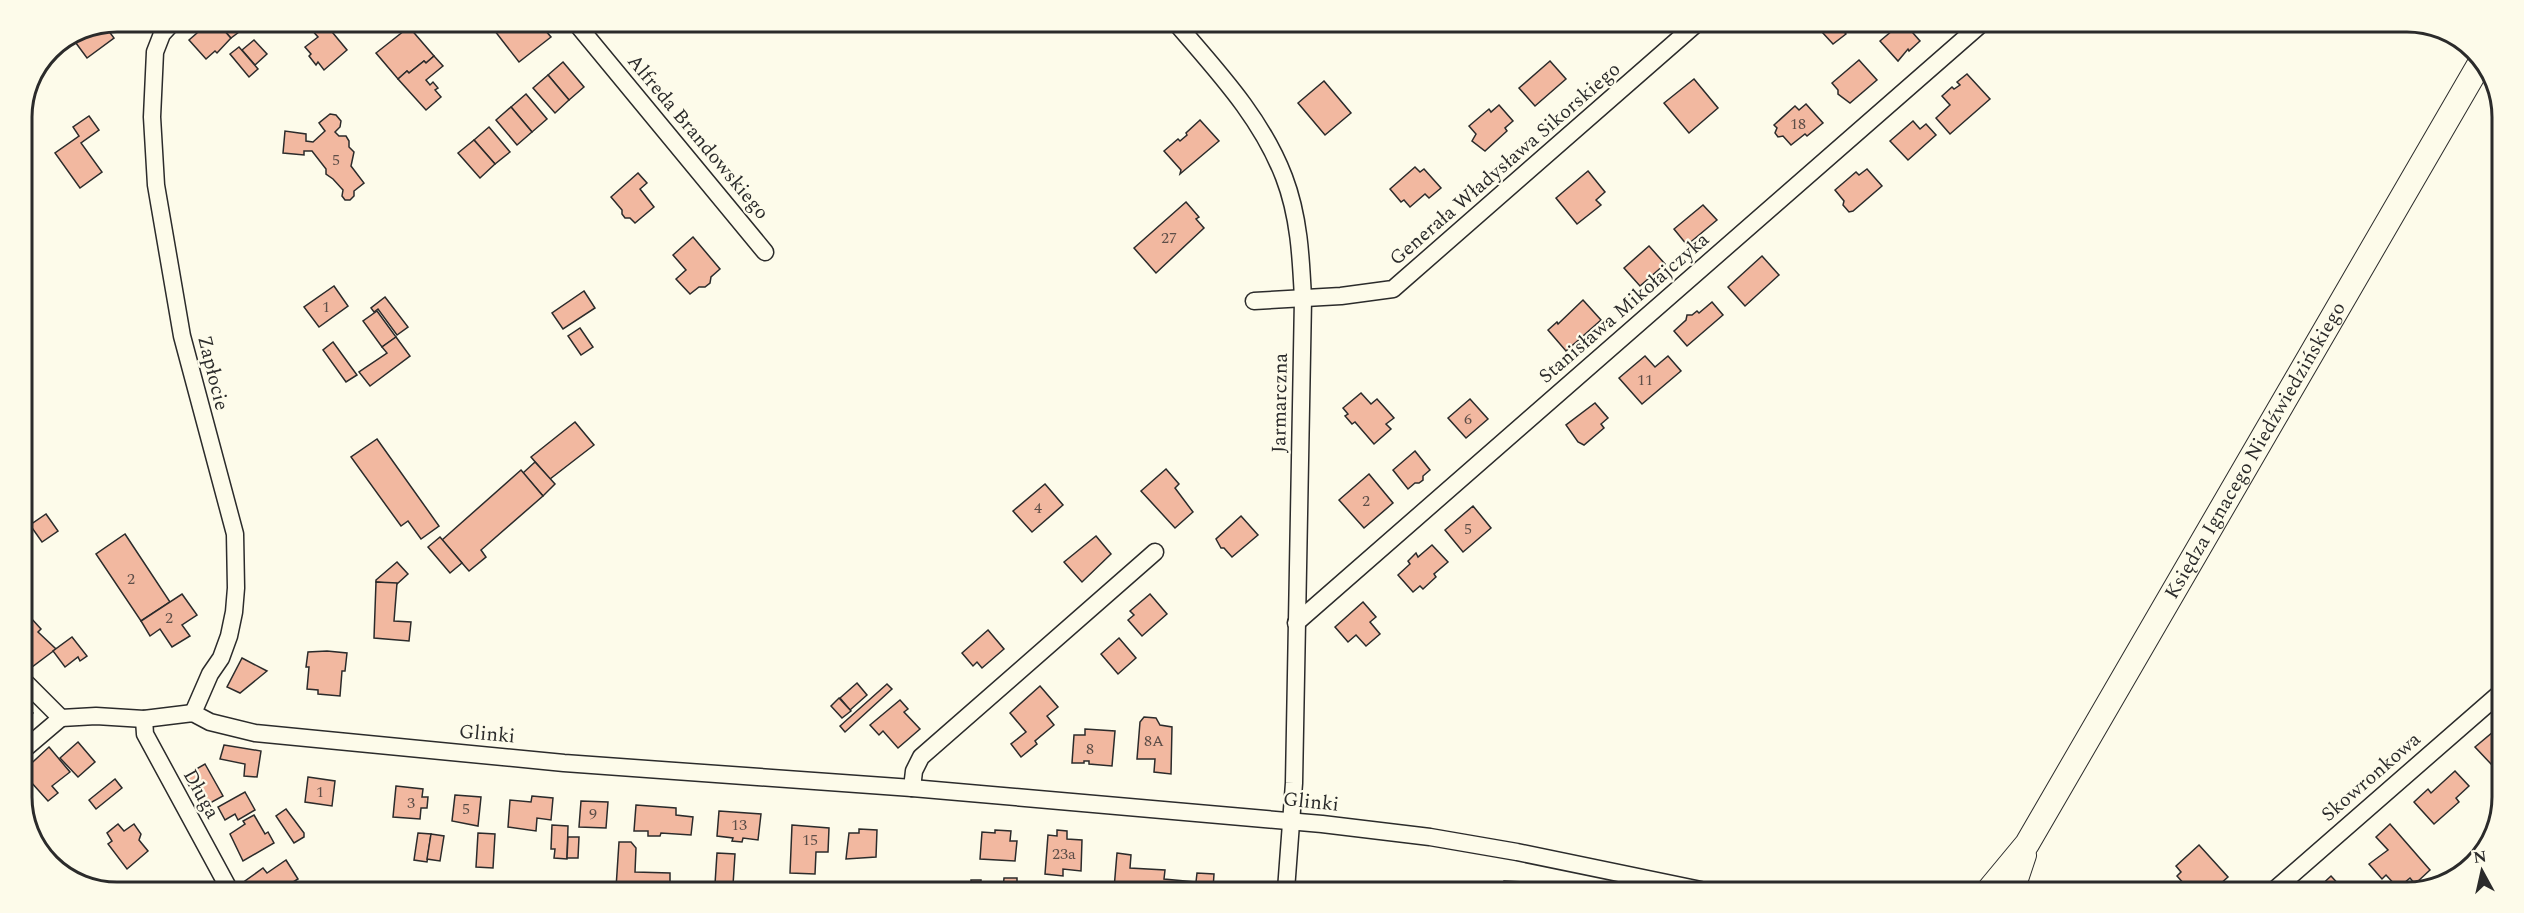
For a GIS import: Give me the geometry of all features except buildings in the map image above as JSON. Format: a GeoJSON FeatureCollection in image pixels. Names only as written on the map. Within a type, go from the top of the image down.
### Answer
{"type":"FeatureCollection","features":[{"type":"Feature","properties":{"kind":"main road","name":"Księdza Ignacego Niedźwiedzińskiego"},"geometry":{"type":"LineString","coordinates":[[1995,882],[2027,844],[2477,68]]}},
{"type":"Feature","properties":{"kind":"main road","name":"Księdza Ignacego Niedźwiedzińskiego"},"geometry":{"type":"LineString","coordinates":[[2015,882],[2027,844]]}},
{"type":"Feature","properties":{"kind":"street","name":"Zapłocie"},"geometry":{"type":"LineString","coordinates":[[165,31],[155,52],[153,71],[152,117],[156,185],[182,336],[235,534],[236,588],[229,636],[221,658],[210,674],[193,713]]}},
{"type":"Feature","properties":{"kind":"street","name":"Alfreda Brandowskiego"},"geometry":{"type":"LineString","coordinates":[[582,31],[765,252]]}},
{"type":"Feature","properties":{"kind":"street","name":"Jarmarczna"},"geometry":{"type":"LineString","coordinates":[[1183,31],[1239,97],[1272,151],[1284,177],[1293,207],[1300,246],[1303,299],[1293,821],[1287,882]]}},
{"type":"Feature","properties":{"kind":"street","name":"Generała Władysława Sikorskiego"},"geometry":{"type":"LineString","coordinates":[[1254,301],[1385,292],[1393,289],[1688,31]]}},
{"type":"Feature","properties":{"kind":"street","name":"Stanisława Mikołajczyka"},"geometry":{"type":"LineString","coordinates":[[1296,623],[1973,31]]}},
{"type":"Feature","properties":{"kind":"street"},"geometry":{"type":"LineString","coordinates":[[912,788],[914,771],[921,757],[1155,552]]}},
{"type":"Feature","properties":{"kind":"street"},"geometry":{"type":"LineString","coordinates":[[32,689],[61,718]]}},
{"type":"Feature","properties":{"kind":"street","name":"Skowronkowa"},"geometry":{"type":"LineString","coordinates":[[2283,882],[2492,700]]}},
{"type":"Feature","properties":{"kind":"street"},"geometry":{"type":"LineString","coordinates":[[32,743],[61,718],[96,716],[144,719],[193,713]]}},
{"type":"Feature","properties":{"kind":"street","name":"Glinki"},"geometry":{"type":"LineString","coordinates":[[193,713],[210,722],[255,734],[564,763],[912,788],[1293,821],[1452,841],[1517,852],[1659,882]]}},
{"type":"Feature","properties":{"kind":"street","name":"Długa"},"geometry":{"type":"LineString","coordinates":[[144,719],[145,734],[225,882]]}}]}
